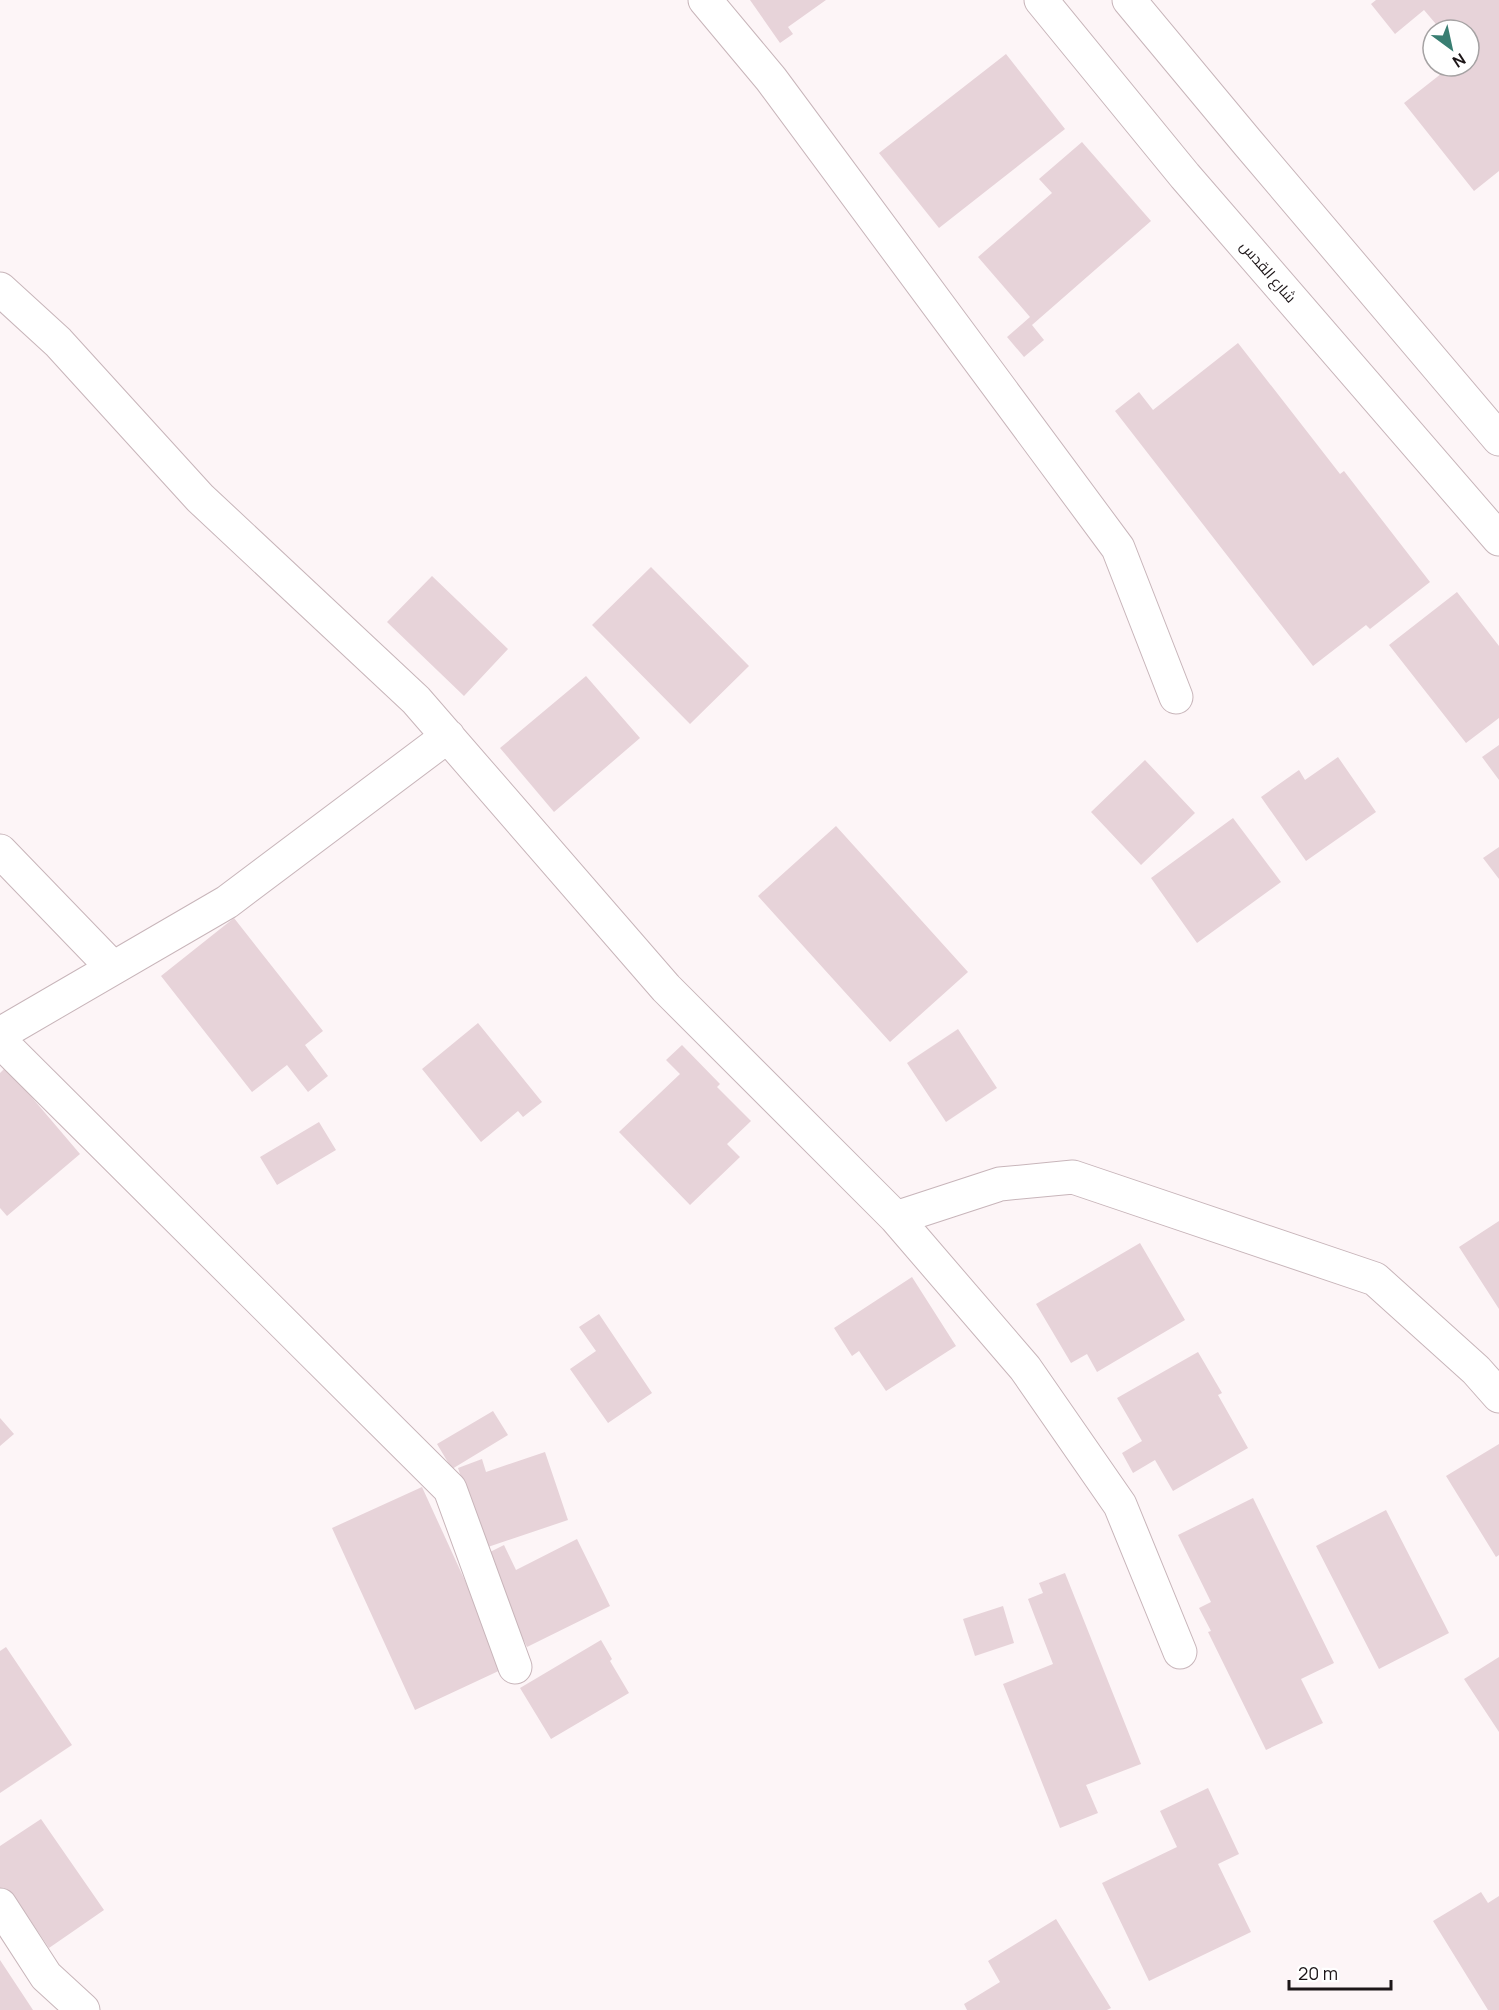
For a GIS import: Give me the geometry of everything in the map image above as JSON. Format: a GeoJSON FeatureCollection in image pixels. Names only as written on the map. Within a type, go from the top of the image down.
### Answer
{"type":"FeatureCollection","features":[{"type":"Feature","properties":{"kind":"street"},"geometry":{"type":"LineString","coordinates":[[705,0],[778,88],[1118,548],[1176,697]]}},
{"type":"Feature","properties":{"kind":"street","name":"شارع القدس"},"geometry":{"type":"LineString","coordinates":[[1041,0],[1185,176],[1499,539]]}},
{"type":"Feature","properties":{"kind":"street"},"geometry":{"type":"LineString","coordinates":[[1129,0],[1499,439]]}},
{"type":"Feature","properties":{"kind":"street"},"geometry":{"type":"LineString","coordinates":[[0,289],[58,342],[200,498],[416,700],[666,988],[896,1218],[1024,1368],[1120,1505],[1180,1652]]}},
{"type":"Feature","properties":{"kind":"street"},"geometry":{"type":"LineString","coordinates":[[0,1034],[227,902],[448,736]]}},
{"type":"Feature","properties":{"kind":"street"},"geometry":{"type":"LineString","coordinates":[[0,851],[113,968]]}},
{"type":"Feature","properties":{"kind":"street"},"geometry":{"type":"LineString","coordinates":[[0,1041],[450,1489],[515,1667]]}},
{"type":"Feature","properties":{"kind":"street"},"geometry":{"type":"LineString","coordinates":[[896,1218],[1000,1184],[1073,1177],[1375,1280],[1476,1370],[1499,1396]]}},
{"type":"Feature","properties":{"kind":"street"},"geometry":{"type":"LineString","coordinates":[[0,1905],[46,1976],[83,2010]]}},
{"type":"Feature","properties":{"kind":"building"},"geometry":{"type":"Polygon","coordinates":[[[750,0],[826,0],[788,27],[793,34],[780,43],[750,0]]]}},
{"type":"Feature","properties":{"kind":"building"},"geometry":{"type":"Polygon","coordinates":[[[1376,0],[1499,0],[1499,171],[1474,191],[1404,103],[1436,78],[1481,78],[1481,18],[1431,18],[1424,10],[1395,34],[1371,4],[1376,0]]]}},
{"type":"Feature","properties":{"kind":"building"},"geometry":{"type":"Polygon","coordinates":[[[1006,54],[1065,129],[939,228],[879,153],[1006,54]]]}},
{"type":"Feature","properties":{"kind":"building"},"geometry":{"type":"Polygon","coordinates":[[[1082,142],[1151,221],[1032,325],[1044,340],[1024,357],[1007,337],[1030,317],[978,257],[1052,193],[1039,179],[1082,142]]]}},
{"type":"Feature","properties":{"kind":"building"},"geometry":{"type":"Polygon","coordinates":[[[1238,343],[1340,474],[1344,471],[1430,582],[1370,629],[1366,625],[1313,666],[1115,411],[1139,392],[1153,410],[1238,343]]]}},
{"type":"Feature","properties":{"kind":"building"},"geometry":{"type":"Polygon","coordinates":[[[651,567],[749,666],[690,724],[592,625],[651,567]]]}},
{"type":"Feature","properties":{"kind":"building"},"geometry":{"type":"Polygon","coordinates":[[[432,576],[508,649],[464,696],[387,622],[432,576]]]}},
{"type":"Feature","properties":{"kind":"building"},"geometry":{"type":"Polygon","coordinates":[[[1457,592],[1499,646],[1499,718],[1466,743],[1389,645],[1457,592]]]}},
{"type":"Feature","properties":{"kind":"building"},"geometry":{"type":"Polygon","coordinates":[[[586,676],[640,738],[554,812],[500,748],[586,676]]]}},
{"type":"Feature","properties":{"kind":"building"},"geometry":{"type":"Polygon","coordinates":[[[1499,745],[1499,780],[1482,757],[1499,745]]]}},
{"type":"Feature","properties":{"kind":"building"},"geometry":{"type":"Polygon","coordinates":[[[1338,757],[1376,812],[1306,861],[1261,797],[1299,770],[1305,780],[1338,757]]]}},
{"type":"Feature","properties":{"kind":"building"},"geometry":{"type":"Polygon","coordinates":[[[1145,760],[1195,813],[1141,865],[1091,812],[1145,760]]]}},
{"type":"Feature","properties":{"kind":"building"},"geometry":{"type":"Polygon","coordinates":[[[1233,818],[1281,882],[1197,943],[1151,878],[1233,818]]]}},
{"type":"Feature","properties":{"kind":"building"},"geometry":{"type":"Polygon","coordinates":[[[836,826],[968,972],[890,1042],[758,896],[836,826]]]}},
{"type":"Feature","properties":{"kind":"building"},"geometry":{"type":"Polygon","coordinates":[[[1499,847],[1499,879],[1483,858],[1499,847]]]}},
{"type":"Feature","properties":{"kind":"building"},"geometry":{"type":"Polygon","coordinates":[[[234,918],[323,1031],[305,1045],[328,1076],[308,1092],[287,1065],[252,1092],[161,976],[234,918]]]}},
{"type":"Feature","properties":{"kind":"building"},"geometry":{"type":"Polygon","coordinates":[[[478,1023],[542,1102],[523,1117],[518,1111],[481,1142],[422,1069],[478,1023]]]}},
{"type":"Feature","properties":{"kind":"building"},"geometry":{"type":"Polygon","coordinates":[[[958,1029],[997,1088],[946,1122],[907,1063],[958,1029]]]}},
{"type":"Feature","properties":{"kind":"building"},"geometry":{"type":"Polygon","coordinates":[[[682,1045],[720,1084],[717,1087],[751,1121],[727,1144],[740,1157],[690,1205],[619,1132],[680,1074],[666,1060],[682,1045]]]}},
{"type":"Feature","properties":{"kind":"building"},"geometry":{"type":"Polygon","coordinates":[[[6,1067],[80,1154],[7,1216],[0,1208],[0,1073],[6,1067]]]}},
{"type":"Feature","properties":{"kind":"building"},"geometry":{"type":"Polygon","coordinates":[[[319,1122],[336,1150],[277,1185],[260,1157],[319,1122]]]}},
{"type":"Feature","properties":{"kind":"building"},"geometry":{"type":"Polygon","coordinates":[[[1499,1221],[1499,1309],[1459,1247],[1499,1221]]]}},
{"type":"Feature","properties":{"kind":"building"},"geometry":{"type":"Polygon","coordinates":[[[1140,1243],[1185,1320],[1097,1372],[1087,1354],[1071,1363],[1036,1304],[1140,1243]]]}},
{"type":"Feature","properties":{"kind":"building"},"geometry":{"type":"Polygon","coordinates":[[[912,1277],[956,1346],[886,1391],[859,1351],[852,1356],[834,1328],[912,1277]]]}},
{"type":"Feature","properties":{"kind":"building"},"geometry":{"type":"Polygon","coordinates":[[[599,1314],[652,1393],[608,1423],[570,1369],[596,1351],[579,1327],[599,1314]]]}},
{"type":"Feature","properties":{"kind":"building"},"geometry":{"type":"Polygon","coordinates":[[[1198,1352],[1222,1393],[1218,1395],[1248,1448],[1173,1491],[1155,1460],[1133,1473],[1122,1453],[1142,1441],[1117,1398],[1198,1352]]]}},
{"type":"Feature","properties":{"kind":"building"},"geometry":{"type":"Polygon","coordinates":[[[493,1411],[508,1435],[452,1469],[437,1444],[493,1411]]]}},
{"type":"Feature","properties":{"kind":"building"},"geometry":{"type":"Polygon","coordinates":[[[0,1418],[14,1434],[0,1446],[0,1418]]]}},
{"type":"Feature","properties":{"kind":"building"},"geometry":{"type":"Polygon","coordinates":[[[1499,1444],[1499,1555],[1496,1557],[1446,1476],[1499,1444]]]}},
{"type":"Feature","properties":{"kind":"building"},"geometry":{"type":"Polygon","coordinates":[[[545,1452],[568,1520],[485,1548],[458,1468],[482,1459],[486,1472],[545,1452]]]}},
{"type":"Feature","properties":{"kind":"building"},"geometry":{"type":"Polygon","coordinates":[[[422,1487],[505,1668],[415,1710],[332,1528],[422,1487]]]}},
{"type":"Feature","properties":{"kind":"building"},"geometry":{"type":"Polygon","coordinates":[[[1253,1498],[1334,1663],[1301,1679],[1323,1723],[1266,1750],[1208,1632],[1211,1631],[1199,1608],[1211,1602],[1178,1535],[1253,1498]]]}},
{"type":"Feature","properties":{"kind":"building"},"geometry":{"type":"Polygon","coordinates":[[[1386,1510],[1449,1633],[1379,1669],[1316,1546],[1386,1510]]]}},
{"type":"Feature","properties":{"kind":"building"},"geometry":{"type":"Polygon","coordinates":[[[577,1539],[610,1606],[527,1647],[482,1556],[504,1545],[516,1570],[577,1539]]]}},
{"type":"Feature","properties":{"kind":"building"},"geometry":{"type":"Polygon","coordinates":[[[1065,1573],[1141,1764],[1086,1785],[1098,1813],[1060,1828],[1003,1684],[1053,1664],[1028,1599],[1043,1593],[1039,1583],[1065,1573]]]}},
{"type":"Feature","properties":{"kind":"building"},"geometry":{"type":"Polygon","coordinates":[[[1003,1606],[1014,1643],[975,1656],[963,1619],[1003,1606]]]}},
{"type":"Feature","properties":{"kind":"building"},"geometry":{"type":"Polygon","coordinates":[[[601,1640],[612,1659],[610,1661],[629,1693],[551,1739],[520,1688],[601,1640]]]}},
{"type":"Feature","properties":{"kind":"building"},"geometry":{"type":"Polygon","coordinates":[[[6,1647],[72,1745],[0,1793],[0,1651],[6,1647]]]}},
{"type":"Feature","properties":{"kind":"building"},"geometry":{"type":"Polygon","coordinates":[[[1499,1657],[1499,1732],[1464,1679],[1499,1657]]]}},
{"type":"Feature","properties":{"kind":"building"},"geometry":{"type":"Polygon","coordinates":[[[1208,1788],[1239,1854],[1218,1864],[1251,1932],[1149,1981],[1102,1883],[1177,1847],[1160,1811],[1208,1788]]]}},
{"type":"Feature","properties":{"kind":"building"},"geometry":{"type":"Polygon","coordinates":[[[41,1819],[104,1910],[49,1948],[24,1911],[18,1916],[0,1890],[0,1846],[41,1819]]]}},
{"type":"Feature","properties":{"kind":"building"},"geometry":{"type":"Polygon","coordinates":[[[1481,1892],[1488,1903],[1499,1896],[1499,2010],[1488,2010],[1433,1921],[1481,1892]]]}},
{"type":"Feature","properties":{"kind":"building"},"geometry":{"type":"Polygon","coordinates":[[[1056,1919],[1111,2008],[1107,2010],[967,2010],[964,2004],[1000,1982],[988,1961],[1056,1919]]]}},
{"type":"Feature","properties":{"kind":"building"},"geometry":{"type":"Polygon","coordinates":[[[0,1960],[33,2010],[0,2010],[0,1960]]]}}]}
